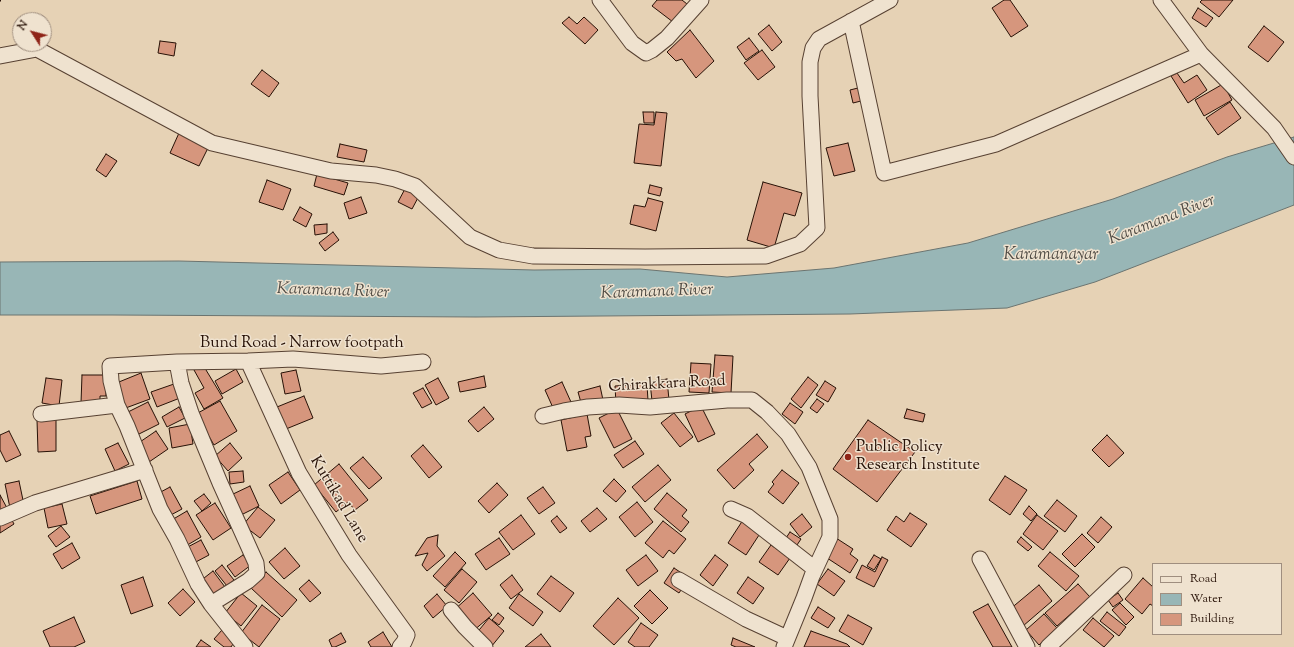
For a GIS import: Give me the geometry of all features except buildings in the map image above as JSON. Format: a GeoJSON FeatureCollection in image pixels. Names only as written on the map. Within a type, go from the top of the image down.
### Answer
{"type":"FeatureCollection","features":[{"type":"Feature","properties":{"kind":"street"},"geometry":{"type":"LineString","coordinates":[[600,0],[632,43],[646,53],[667,38],[701,0]]}},
{"type":"Feature","properties":{"kind":"street"},"geometry":{"type":"LineString","coordinates":[[0,56],[37,49],[212,143],[331,171],[376,175],[395,179],[415,186],[470,238],[499,250],[533,256],[766,256],[800,244],[817,228],[810,96],[810,62],[812,48],[819,40],[890,0]]}},
{"type":"Feature","properties":{"kind":"street"},"geometry":{"type":"LineString","coordinates":[[1161,0],[1201,54],[1274,128],[1294,157]]}},
{"type":"Feature","properties":{"kind":"street"},"geometry":{"type":"LineString","coordinates":[[851,21],[884,173],[996,144],[1201,54]]}},
{"type":"Feature","properties":{"kind":"street","name":"Bund Road - Narrow footpath"},"geometry":{"type":"LineString","coordinates":[[117,405],[111,382],[110,366],[177,362],[293,359],[381,366],[423,362]]}},
{"type":"Feature","properties":{"kind":"street","name":"Kuttikad Lane"},"geometry":{"type":"LineString","coordinates":[[248,361],[299,474],[349,555],[407,635],[400,647]]}},
{"type":"Feature","properties":{"kind":"street"},"geometry":{"type":"LineString","coordinates":[[177,362],[181,383],[191,413],[220,483],[256,563],[257,572],[248,581],[211,604]]}},
{"type":"Feature","properties":{"kind":"street","name":"Chirakkara Road"},"geometry":{"type":"LineString","coordinates":[[543,416],[588,407],[619,405],[650,407],[727,400],[752,400],[767,412],[788,434],[808,467],[830,518],[830,537],[815,569],[785,643]]}},
{"type":"Feature","properties":{"kind":"street"},"geometry":{"type":"LineString","coordinates":[[41,414],[117,405],[128,426],[160,509],[177,539],[198,584],[211,604],[245,647]]}},
{"type":"Feature","properties":{"kind":"street"},"geometry":{"type":"LineString","coordinates":[[0,518],[35,503],[146,470]]}},
{"type":"Feature","properties":{"kind":"street"},"geometry":{"type":"LineString","coordinates":[[731,509],[748,516],[815,569]]}},
{"type":"Feature","properties":{"kind":"street"},"geometry":{"type":"LineString","coordinates":[[980,559],[1026,647]]}},
{"type":"Feature","properties":{"kind":"street"},"geometry":{"type":"LineString","coordinates":[[1048,647],[1124,576]]}},
{"type":"Feature","properties":{"kind":"street"},"geometry":{"type":"LineString","coordinates":[[679,580],[785,643]]}},
{"type":"Feature","properties":{"kind":"street"},"geometry":{"type":"LineString","coordinates":[[451,610],[485,647]]}},
{"type":"Feature","properties":{"kind":"water","name":"Karamanayar"},"geometry":{"type":"Polygon","coordinates":[[[1294,137],[1294,205],[1095,282],[1007,308],[850,314],[476,317],[0,315],[0,262],[179,261],[534,270],[640,269],[727,277],[834,268],[968,243],[1113,199],[1227,157],[1294,137]]]}},
{"type":"Feature","properties":{"kind":"place","name":"Public Policy Research Institute"},"geometry":{"type":"Point","coordinates":[848,457]}},
{"type":"Feature","properties":{"kind":"water label","name":"Karamana River"},"geometry":{"type":"Point","coordinates":[1162,221]}},
{"type":"Feature","properties":{"kind":"water label","name":"Karamana River"},"geometry":{"type":"Point","coordinates":[333,292]}},
{"type":"Feature","properties":{"kind":"water label","name":"Karamana River"},"geometry":{"type":"Point","coordinates":[657,293]}}]}
